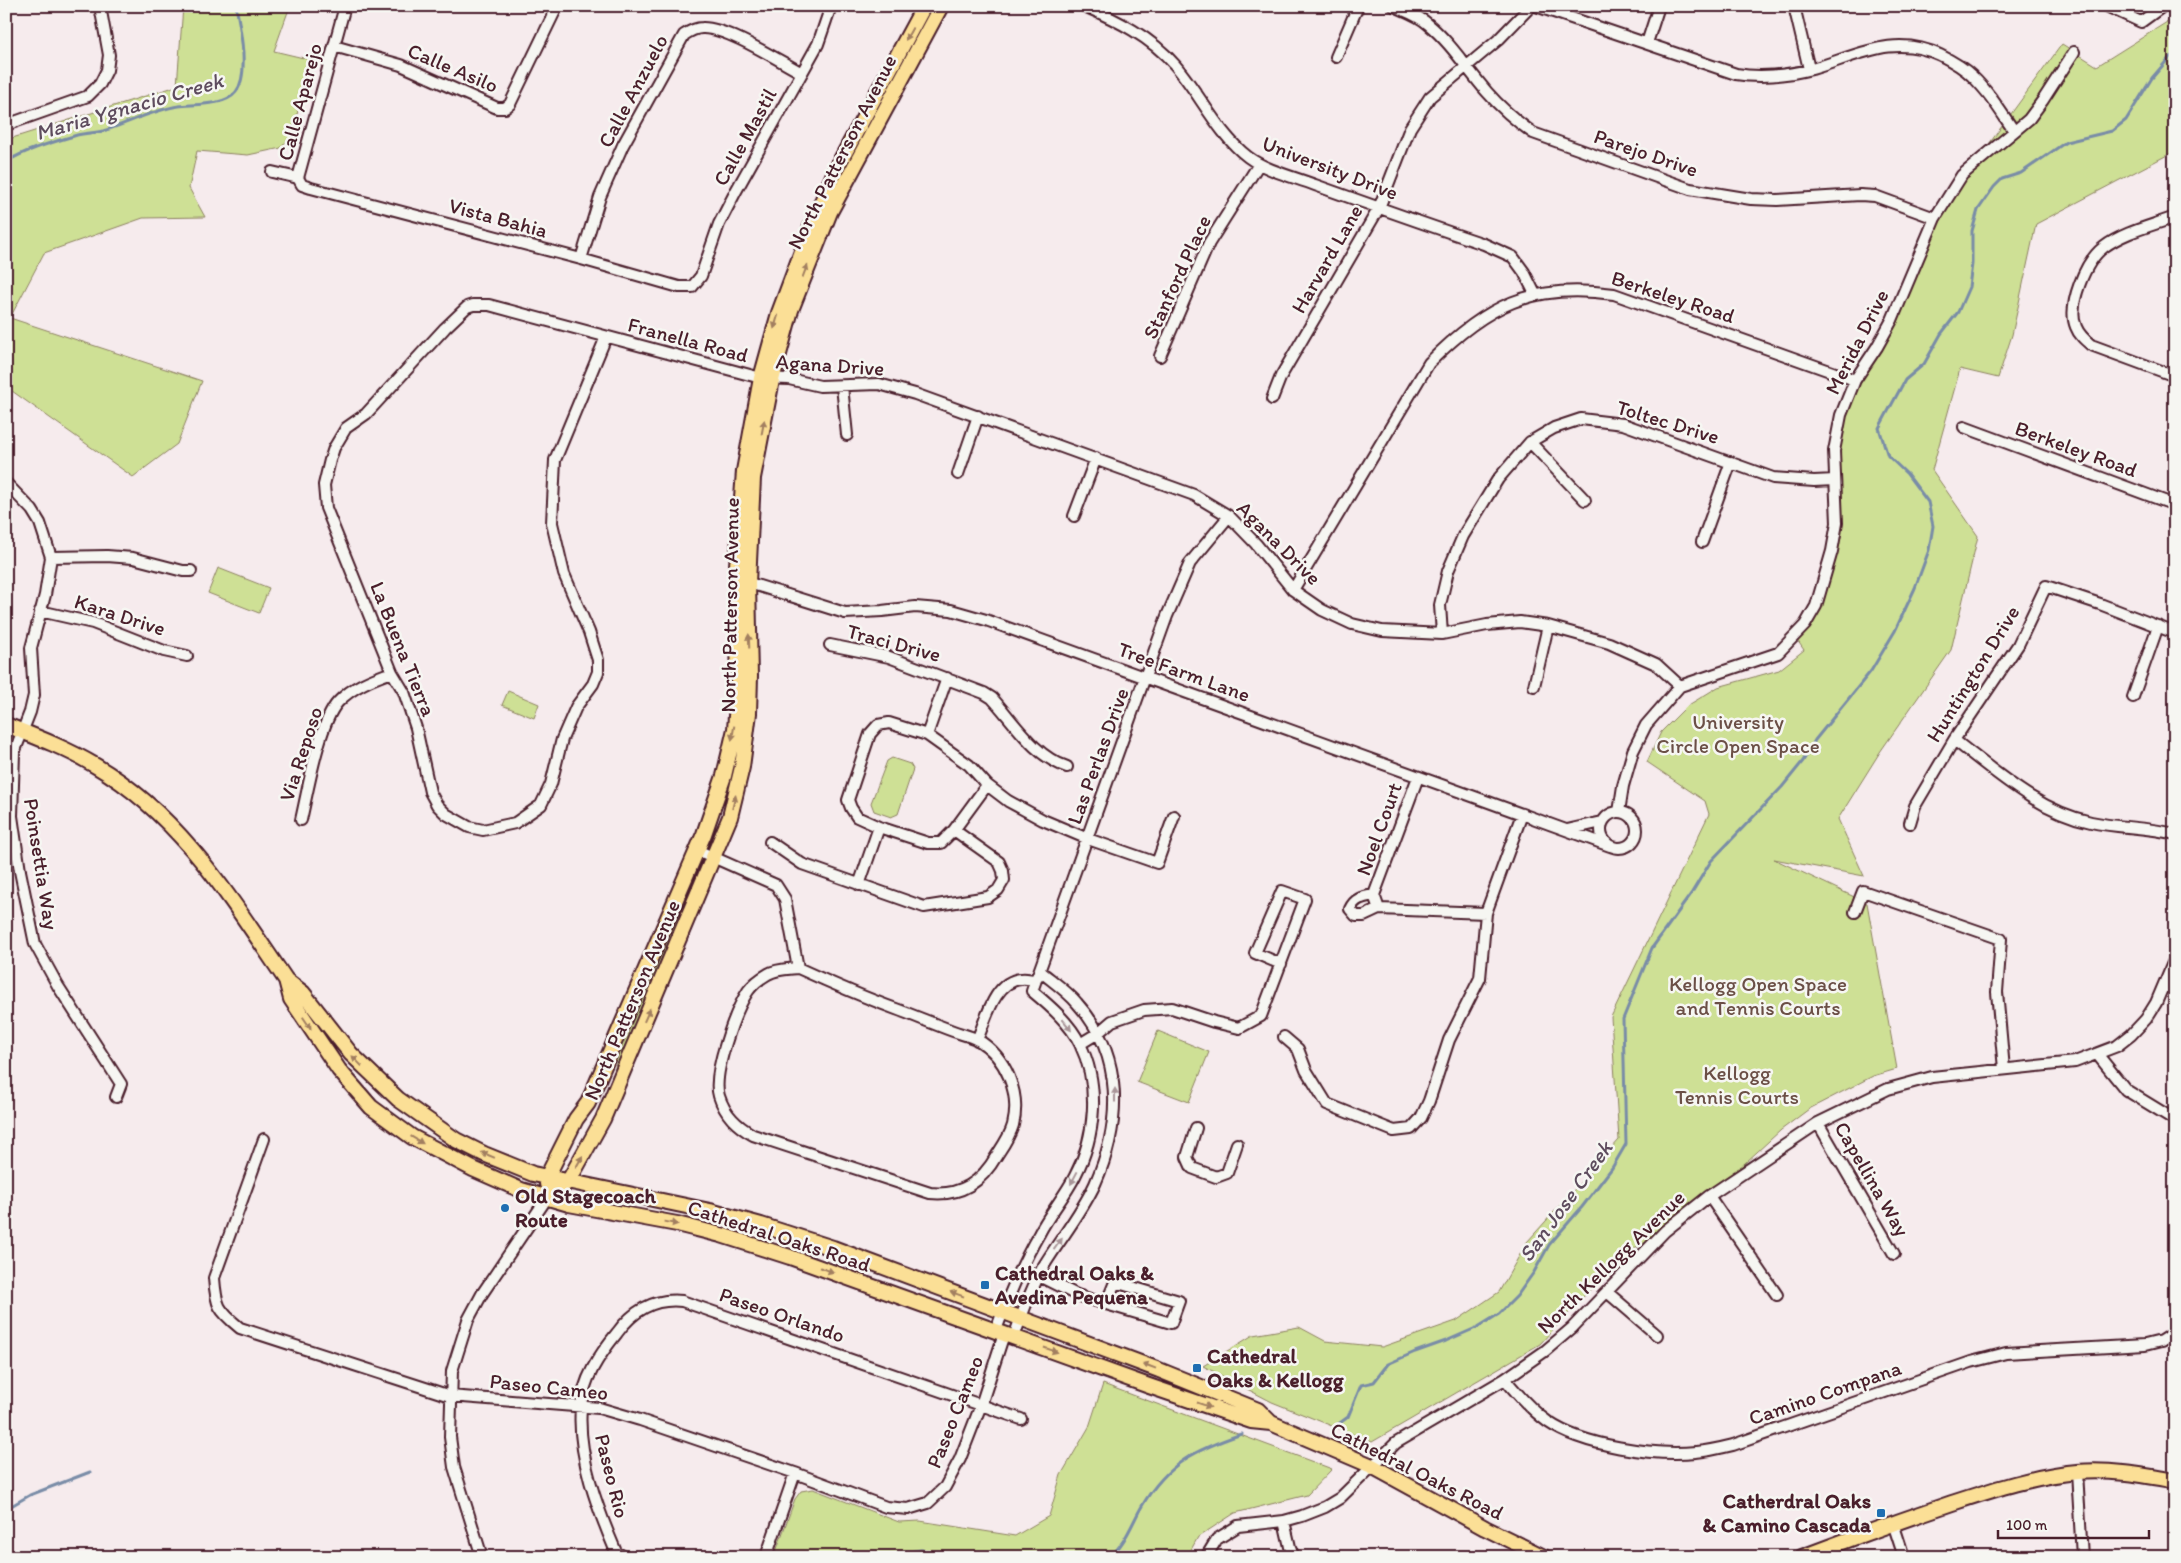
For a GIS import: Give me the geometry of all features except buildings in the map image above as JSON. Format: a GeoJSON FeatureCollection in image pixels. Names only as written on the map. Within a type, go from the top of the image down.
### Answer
{"type":"FeatureCollection","features":[{"type":"Feature","properties":{"kind":"main road","name":"North Patterson Avenue"},"geometry":{"type":"LineString","coordinates":[[547,1198],[547,1177],[576,1119],[588,1103],[697,850],[723,781],[735,729],[739,677],[742,581],[753,478],[767,379],[783,301],[822,201],[841,161],[924,6]]}},
{"type":"Feature","properties":{"kind":"main road","name":"North Patterson Avenue"},"geometry":{"type":"LineString","coordinates":[[767,379],[791,310],[830,212],[941,6]]}},
{"type":"Feature","properties":{"kind":"main road","name":"North Patterson Avenue"},"geometry":{"type":"LineString","coordinates":[[547,1198],[568,1182],[603,1119],[730,817],[747,741],[750,676],[742,581]]}},
{"type":"Feature","properties":{"kind":"main road","name":"Cathedral Oaks Road"},"geometry":{"type":"LineString","coordinates":[[6,725],[68,751],[97,766],[150,805],[196,852],[286,980],[303,993],[356,1059],[398,1099],[456,1140],[533,1174],[710,1211],[834,1248],[1159,1370],[1258,1410],[1272,1423]]}},
{"type":"Feature","properties":{"kind":"main road","name":"Cathedral Oaks Road"},"geometry":{"type":"LineString","coordinates":[[286,980],[291,999],[339,1070],[371,1107],[412,1137],[442,1155],[521,1190],[547,1198],[721,1235],[790,1257],[1251,1421],[1272,1423],[1372,1466],[1485,1528],[1544,1557]]}},
{"type":"Feature","properties":{"kind":"main road"},"geometry":{"type":"LineString","coordinates":[[1802,1557],[1893,1523],[2006,1486],[2077,1472],[2139,1474],[2175,1481]]}},
{"type":"Feature","properties":{"kind":"street"},"geometry":{"type":"LineString","coordinates":[[7,122],[88,96],[100,84],[107,70],[109,55],[100,6]]}},
{"type":"Feature","properties":{"kind":"street","name":"Calle Aparejo"},"geometry":{"type":"LineString","coordinates":[[298,178],[345,6]]}},
{"type":"Feature","properties":{"kind":"street","name":"Calle Asilo"},"geometry":{"type":"LineString","coordinates":[[334,46],[401,65],[497,108],[505,108],[510,104],[555,11],[555,6]]}},
{"type":"Feature","properties":{"kind":"street","name":"Calle Mastil"},"geometry":{"type":"LineString","coordinates":[[692,287],[701,276],[719,224],[736,191],[818,44],[831,6]]}},
{"type":"Feature","properties":{"kind":"street","name":"University Drive"},"geometry":{"type":"LineString","coordinates":[[1084,6],[1121,23],[1158,49],[1175,65],[1231,141],[1248,157],[1259,164],[1378,208],[1484,244],[1513,257],[1524,272],[1535,294]]}},
{"type":"Feature","properties":{"kind":"street"},"geometry":{"type":"LineString","coordinates":[[1336,57],[1358,6]]}},
{"type":"Feature","properties":{"kind":"street","name":"Parejo Drive"},"geometry":{"type":"LineString","coordinates":[[1394,6],[1427,23],[1512,118],[1533,133],[1690,190],[1751,199],[1777,200],[1860,194],[1875,196],[1935,218]]}},
{"type":"Feature","properties":{"kind":"street","name":"Harvard Lane"},"geometry":{"type":"LineString","coordinates":[[1272,399],[1285,368],[1378,208],[1410,128],[1430,97],[1498,40],[1531,6]]}},
{"type":"Feature","properties":{"kind":"street"},"geometry":{"type":"LineString","coordinates":[[1536,6],[1736,74],[1765,76],[1810,69],[1873,49],[1903,45],[1918,46],[1956,62],[1990,96],[2014,130]]}},
{"type":"Feature","properties":{"kind":"street"},"geometry":{"type":"LineString","coordinates":[[1646,42],[1660,6]]}},
{"type":"Feature","properties":{"kind":"street"},"geometry":{"type":"LineString","coordinates":[[1794,6],[1810,69]]}},
{"type":"Feature","properties":{"kind":"street"},"geometry":{"type":"LineString","coordinates":[[2106,6],[2141,22],[2163,6]]}},
{"type":"Feature","properties":{"kind":"street","name":"Calle Anzuelo"},"geometry":{"type":"LineString","coordinates":[[581,259],[600,197],[623,145],[684,35],[692,30],[703,28],[729,34],[802,73]]}},
{"type":"Feature","properties":{"kind":"street","name":"Merida Drive"},"geometry":{"type":"LineString","coordinates":[[1680,686],[1778,653],[1805,625],[1816,606],[1832,550],[1837,523],[1834,451],[1841,415],[1855,380],[1878,347],[1892,320],[1935,218],[1962,175],[2029,119],[2044,100],[2074,52]]}},
{"type":"Feature","properties":{"kind":"street","name":"Stanford Place"},"geometry":{"type":"LineString","coordinates":[[1160,356],[1210,243],[1259,164]]}},
{"type":"Feature","properties":{"kind":"street","name":"Vista Bahia"},"geometry":{"type":"LineString","coordinates":[[272,172],[298,178],[302,185],[311,188],[581,259],[679,287],[692,287]]}},
{"type":"Feature","properties":{"kind":"street"},"geometry":{"type":"LineString","coordinates":[[2175,217],[2118,239],[2102,248],[2089,264],[2078,288],[2073,311],[2076,327],[2082,337],[2091,345],[2175,376]]}},
{"type":"Feature","properties":{"kind":"street","name":"Berkeley Road"},"geometry":{"type":"LineString","coordinates":[[1293,590],[1430,362],[1445,346],[1479,320],[1507,303],[1535,294],[1555,291],[1583,290],[1614,294],[1855,380]]}},
{"type":"Feature","properties":{"kind":"street","name":"La Buena Tierra"},"geometry":{"type":"LineString","coordinates":[[489,305],[606,337],[556,460],[552,522],[564,574],[590,632],[598,660],[598,672],[593,684],[576,707],[566,731],[552,784],[541,805],[515,823],[483,830],[469,827],[446,814],[437,805],[430,792],[416,728],[404,692],[392,672],[326,508],[324,484],[334,448],[346,428],[366,414],[445,328],[467,307],[489,305]]}},
{"type":"Feature","properties":{"kind":"street","name":"Franella Road"},"geometry":{"type":"LineString","coordinates":[[606,337],[767,379]]}},
{"type":"Feature","properties":{"kind":"street","name":"Agana Drive"},"geometry":{"type":"LineString","coordinates":[[767,379],[784,379],[820,386],[879,384],[915,394],[978,416],[1194,495],[1229,516],[1256,544],[1293,590],[1322,610],[1352,624],[1382,632],[1442,634],[1487,625],[1520,622],[1548,626],[1586,635],[1656,664],[1680,686]]}},
{"type":"Feature","properties":{"kind":"street"},"geometry":{"type":"LineString","coordinates":[[842,386],[847,435]]}},
{"type":"Feature","properties":{"kind":"street"},"geometry":{"type":"LineString","coordinates":[[958,474],[978,416]]}},
{"type":"Feature","properties":{"kind":"street","name":"Toltec Drive"},"geometry":{"type":"LineString","coordinates":[[1442,634],[1440,605],[1448,571],[1464,536],[1498,480],[1530,442],[1554,428],[1581,419],[1623,424],[1773,478],[1814,482],[1835,480]]}},
{"type":"Feature","properties":{"kind":"street","name":"Berkeley Road"},"geometry":{"type":"LineString","coordinates":[[1964,427],[2175,505]]}},
{"type":"Feature","properties":{"kind":"street"},"geometry":{"type":"LineString","coordinates":[[1530,442],[1585,500]]}},
{"type":"Feature","properties":{"kind":"street"},"geometry":{"type":"LineString","coordinates":[[1074,516],[1096,458]]}},
{"type":"Feature","properties":{"kind":"street"},"geometry":{"type":"LineString","coordinates":[[1702,542],[1731,462]]}},
{"type":"Feature","properties":{"kind":"street","name":"Poinsettia Way"},"geometry":{"type":"LineString","coordinates":[[6,483],[19,494],[40,523],[51,557],[45,595],[31,648],[34,695],[30,712],[14,753],[12,816],[20,871],[35,944],[58,986],[120,1084],[116,1097]]}},
{"type":"Feature","properties":{"kind":"street","name":"Las Perlas Drive"},"geometry":{"type":"LineString","coordinates":[[1080,1044],[1056,1013],[1032,991],[1167,616],[1190,563],[1229,516]]}},
{"type":"Feature","properties":{"kind":"street"},"geometry":{"type":"LineString","coordinates":[[51,557],[107,556],[133,558],[183,572],[191,571]]}},
{"type":"Feature","properties":{"kind":"street","name":"Tree Farm Lane"},"geometry":{"type":"LineString","coordinates":[[742,581],[845,613],[915,607],[950,610],[986,620],[1610,846]]}},
{"type":"Feature","properties":{"kind":"street","name":"Huntington Drive"},"geometry":{"type":"LineString","coordinates":[[1910,823],[1915,806],[1954,740],[2018,645],[2046,586],[2100,604],[2175,633]]}},
{"type":"Feature","properties":{"kind":"street","name":"Kara Drive"},"geometry":{"type":"LineString","coordinates":[[40,610],[93,623],[164,650],[187,656]]}},
{"type":"Feature","properties":{"kind":"street"},"geometry":{"type":"LineString","coordinates":[[1534,686],[1548,626]]}},
{"type":"Feature","properties":{"kind":"street"},"geometry":{"type":"LineString","coordinates":[[2133,697],[2158,626]]}},
{"type":"Feature","properties":{"kind":"street","name":"Traci Drive"},"geometry":{"type":"LineString","coordinates":[[830,646],[889,657],[984,693],[992,698],[1037,750],[1054,763],[1067,767]]}},
{"type":"Feature","properties":{"kind":"street","name":"Via Reposo"},"geometry":{"type":"LineString","coordinates":[[301,820],[313,765],[329,715],[339,702],[352,691],[369,680],[392,672]]}},
{"type":"Feature","properties":{"kind":"street","name":"Traci Drive"},"geometry":{"type":"LineString","coordinates":[[927,735],[947,678]]}},
{"type":"Feature","properties":{"kind":"street"},"geometry":{"type":"LineString","coordinates":[[1619,812],[1622,786],[1634,751],[1646,726],[1680,686]]}},
{"type":"Feature","properties":{"kind":"street"},"geometry":{"type":"LineString","coordinates":[[987,785],[954,830],[941,843],[928,843],[879,827],[857,817],[848,800],[870,734],[878,725],[889,723],[927,735],[969,765],[987,785],[1008,800],[1043,820],[1156,864],[1174,816]]}},
{"type":"Feature","properties":{"kind":"street"},"geometry":{"type":"LineString","coordinates":[[1954,740],[2028,796],[2059,812],[2091,822],[2154,829],[2175,834]]}},
{"type":"Feature","properties":{"kind":"street","name":"Noel Court"},"geometry":{"type":"LineString","coordinates":[[1379,909],[1374,895],[1418,777]]}},
{"type":"Feature","properties":{"kind":"street"},"geometry":{"type":"LineString","coordinates":[[1619,812],[1624,812],[1633,818],[1637,827],[1636,836],[1626,846],[1621,848],[1610,846],[1601,833],[1602,822],[1609,814],[1619,812]]}},
{"type":"Feature","properties":{"kind":"street"},"geometry":{"type":"LineString","coordinates":[[1284,1037],[1298,1049],[1306,1070],[1327,1104],[1394,1131],[1411,1129],[1421,1118],[1425,1110],[1449,1040],[1480,978],[1486,913],[1522,814]]}},
{"type":"Feature","properties":{"kind":"street"},"geometry":{"type":"LineString","coordinates":[[1566,830],[1602,822]]}},
{"type":"Feature","properties":{"kind":"street"},"geometry":{"type":"LineString","coordinates":[[859,885],[879,827]]}},
{"type":"Feature","properties":{"kind":"street"},"geometry":{"type":"LineString","coordinates":[[770,842],[802,864],[924,908],[988,897],[998,890],[1004,880],[999,862],[954,830]]}},
{"type":"Feature","properties":{"kind":"street"},"geometry":{"type":"LineString","coordinates":[[697,850],[776,885],[785,899],[798,968]]}},
{"type":"Feature","properties":{"kind":"street"},"geometry":{"type":"LineString","coordinates":[[1005,1334],[1003,1312],[1018,1271],[1040,1231],[1076,1176],[1084,1155],[1093,1115],[1093,1089],[1080,1044],[1098,1033],[1112,1021],[1144,1010],[1172,1008],[1239,1028],[1260,1016],[1280,964],[1305,899],[1282,890],[1255,953],[1280,964]]}},
{"type":"Feature","properties":{"kind":"street"},"geometry":{"type":"LineString","coordinates":[[1855,912],[1863,891],[2001,939],[1997,992],[2004,1069]]}},
{"type":"Feature","properties":{"kind":"street","name":"Noel Court"},"geometry":{"type":"LineString","coordinates":[[1374,895],[1362,897],[1354,902],[1350,909],[1356,916],[1364,916],[1379,909],[1486,913]]}},
{"type":"Feature","properties":{"kind":"street","name":"North Kellogg Avenue"},"geometry":{"type":"LineString","coordinates":[[1206,1557],[1217,1539],[1238,1526],[1284,1521],[1325,1508],[1340,1498],[1396,1443],[1505,1379],[1572,1328],[1665,1231],[1708,1196],[1818,1123],[1888,1089],[1932,1077],[2075,1062],[2117,1046],[2146,1019],[2170,987],[2175,958]]}},
{"type":"Feature","properties":{"kind":"street"},"geometry":{"type":"LineString","coordinates":[[798,968],[849,992],[977,1040],[995,1054],[1010,1079],[1015,1094],[1015,1111],[1008,1138],[995,1160],[976,1181],[962,1190],[947,1194],[930,1193],[753,1135],[738,1126],[724,1110],[718,1095],[716,1079],[720,1062],[749,991],[757,981],[770,972],[798,968]]}},
{"type":"Feature","properties":{"kind":"street"},"geometry":{"type":"LineString","coordinates":[[977,1040],[997,994],[1008,984],[1019,979],[1038,975],[1077,1002],[1098,1033],[1110,1065],[1115,1089],[1114,1114],[1109,1142],[1095,1183],[1039,1276],[1021,1319],[1005,1334]]}},
{"type":"Feature","properties":{"kind":"street"},"geometry":{"type":"LineString","coordinates":[[2097,1054],[2126,1090],[2175,1120]]}},
{"type":"Feature","properties":{"kind":"street","name":"Capellina Way"},"geometry":{"type":"LineString","coordinates":[[1818,1123],[1894,1254]]}},
{"type":"Feature","properties":{"kind":"street"},"geometry":{"type":"LineString","coordinates":[[1196,1128],[1187,1157],[1192,1168],[1216,1177],[1226,1172],[1238,1144]]}},
{"type":"Feature","properties":{"kind":"street","name":"Paseo Cameo"},"geometry":{"type":"LineString","coordinates":[[264,1139],[214,1278],[216,1299],[223,1314],[240,1328],[450,1396],[599,1408],[640,1420],[886,1506],[908,1508],[928,1503],[940,1493],[953,1472],[981,1404],[1005,1334]]}},
{"type":"Feature","properties":{"kind":"street"},"geometry":{"type":"LineString","coordinates":[[1708,1196],[1778,1295]]}},
{"type":"Feature","properties":{"kind":"street","name":"North Patterson Avenue"},"geometry":{"type":"LineString","coordinates":[[482,1557],[454,1467],[450,1437],[452,1371],[468,1320],[482,1294],[547,1198]]}},
{"type":"Feature","properties":{"kind":"street"},"geometry":{"type":"LineString","coordinates":[[1018,1271],[1039,1276],[1077,1295],[1106,1304],[1171,1323],[1179,1301],[1115,1282],[1106,1304]]}},
{"type":"Feature","properties":{"kind":"street"},"geometry":{"type":"LineString","coordinates":[[1607,1292],[1657,1335]]}},
{"type":"Feature","properties":{"kind":"street","name":"Paseo Orlando"},"geometry":{"type":"LineString","coordinates":[[580,1407],[592,1370],[620,1328],[631,1316],[647,1305],[667,1299],[682,1300],[1021,1419]]}},
{"type":"Feature","properties":{"kind":"street","name":"Camino Compana"},"geometry":{"type":"LineString","coordinates":[[1505,1379],[1531,1409],[1550,1424],[1569,1432],[1598,1443],[1644,1451],[1697,1452],[1733,1445],[1971,1362],[2006,1353],[2144,1344],[2161,1341],[2175,1332]]}},
{"type":"Feature","properties":{"kind":"street","name":"Paseo Rio"},"geometry":{"type":"LineString","coordinates":[[580,1407],[582,1442],[600,1511],[619,1555]]}},
{"type":"Feature","properties":{"kind":"street"},"geometry":{"type":"LineString","coordinates":[[2077,1472],[2082,1557]]}},
{"type":"Feature","properties":{"kind":"street"},"geometry":{"type":"LineString","coordinates":[[766,1557],[795,1473]]}},
{"type":"Feature","properties":{"kind":"street"},"geometry":{"type":"LineString","coordinates":[[1284,1521],[1294,1557]]}},
{"type":"Feature","properties":{"kind":"street"},"geometry":{"type":"LineString","coordinates":[[1893,1523],[1904,1557]]}},
{"type":"Feature","properties":{"kind":"green space"},"geometry":{"type":"Polygon","coordinates":[[[183,6],[290,6],[274,51],[312,60],[291,136],[281,148],[248,155],[197,151],[189,188],[205,217],[143,218],[44,253],[10,318],[202,381],[177,444],[133,477],[12,391],[6,390],[6,140],[177,86],[183,6]]]}},
{"type":"Feature","properties":{"kind":"green space"},"geometry":{"type":"Polygon","coordinates":[[[2175,17],[2175,151],[2036,224],[2012,335],[1998,378],[1960,369],[1932,470],[1978,536],[1951,650],[1880,752],[1838,819],[1864,876],[1774,859],[1867,903],[1897,1069],[1873,1076],[1809,1109],[1781,1130],[1709,1196],[1665,1231],[1619,1258],[1540,1344],[1372,1442],[1272,1402],[1203,1366],[1253,1335],[1299,1327],[1325,1341],[1382,1347],[1456,1321],[1499,1292],[1527,1242],[1619,1140],[1611,1017],[1709,814],[1705,801],[1647,762],[1661,732],[1687,706],[1718,687],[1779,670],[1804,650],[1795,637],[1805,625],[1832,551],[1835,480],[1841,415],[1877,347],[1935,218],[2062,44],[2097,66],[2175,17]]]}},
{"type":"Feature","properties":{"kind":"green space"},"geometry":{"type":"Polygon","coordinates":[[[218,568],[269,588],[259,613],[208,593],[218,568]]]}},
{"type":"Feature","properties":{"kind":"green space"},"geometry":{"type":"Polygon","coordinates":[[[508,691],[539,704],[534,718],[502,705],[508,691]]]}},
{"type":"Feature","properties":{"kind":"green space"},"geometry":{"type":"Polygon","coordinates":[[[892,758],[910,764],[913,769],[898,814],[891,817],[874,811],[871,803],[887,761],[892,758]]]}},
{"type":"Feature","properties":{"kind":"green space"},"geometry":{"type":"Polygon","coordinates":[[[702,868],[609,1093],[573,1163],[571,1162],[594,1120],[613,1078],[618,1053],[690,882],[702,868]]]}},
{"type":"Feature","properties":{"kind":"green space"},"geometry":{"type":"Polygon","coordinates":[[[1158,1031],[1209,1052],[1189,1102],[1137,1082],[1158,1031]]]}},
{"type":"Feature","properties":{"kind":"green space"},"geometry":{"type":"Polygon","coordinates":[[[1103,1384],[1332,1469],[1307,1495],[1235,1513],[1198,1537],[1187,1557],[774,1557],[795,1499],[801,1491],[813,1489],[899,1522],[920,1521],[1015,1536],[1049,1516],[1061,1475],[1089,1427],[1103,1384]]]}},
{"type":"Feature","properties":{"kind":"waterway","name":"Maria Ygnacio Creek"},"geometry":{"type":"LineString","coordinates":[[6,162],[41,146],[77,135],[103,131],[159,110],[218,102],[231,97],[240,84],[243,62],[236,6]]}},
{"type":"Feature","properties":{"kind":"waterway","name":"San Jose Creek"},"geometry":{"type":"LineString","coordinates":[[1333,1428],[1348,1417],[1361,1385],[1374,1382],[1388,1364],[1478,1327],[1499,1314],[1517,1296],[1534,1272],[1549,1245],[1612,1168],[1626,1144],[1623,1019],[1652,948],[1691,894],[1711,861],[1782,787],[1803,761],[1815,740],[1871,671],[1895,631],[1915,588],[1929,550],[1933,526],[1928,502],[1907,474],[1888,456],[1879,428],[1905,380],[1924,364],[1941,334],[1958,312],[1969,287],[1972,264],[1972,231],[1978,210],[2002,179],[2021,173],[2066,142],[2112,131],[2126,120],[2152,78],[2170,57],[2175,55]]}},
{"type":"Feature","properties":{"kind":"waterway","name":"San Jose Creek"},"geometry":{"type":"LineString","coordinates":[[1109,1557],[1124,1540],[1152,1491],[1173,1468],[1197,1452],[1242,1434]]}},
{"type":"Feature","properties":{"kind":"waterway"},"geometry":{"type":"LineString","coordinates":[[6,1509],[30,1495],[90,1472]]}},
{"type":"Feature","properties":{"kind":"waterway","name":"San Jose Creek"},"geometry":{"type":"LineString","coordinates":[[879,1557],[921,1550],[958,1557]]}},
{"type":"Feature","properties":{"kind":"place","name":"Old Stagecoach Route"},"geometry":{"type":"Point","coordinates":[505,1208]}},
{"type":"Feature","properties":{"kind":"place","name":"Cathedral Oaks & Avedina Pequena"},"geometry":{"type":"Point","coordinates":[985,1285]}},
{"type":"Feature","properties":{"kind":"place","name":"Cathedral Oaks & Kellogg"},"geometry":{"type":"Point","coordinates":[1197,1368]}},
{"type":"Feature","properties":{"kind":"place","name":"Catherdral Oaks & Camino Cascada"},"geometry":{"type":"Point","coordinates":[1881,1513]}},
{"type":"Feature","properties":{"kind":"park label","name":"University Circle Open Space"},"geometry":{"type":"Point","coordinates":[1738,734]}},
{"type":"Feature","properties":{"kind":"park label","name":"Kellogg Open Space and Tennis Courts"},"geometry":{"type":"Point","coordinates":[1758,996]}},
{"type":"Feature","properties":{"kind":"park label","name":"Kellogg Tennis Courts"},"geometry":{"type":"Point","coordinates":[1737,1085]}}]}
